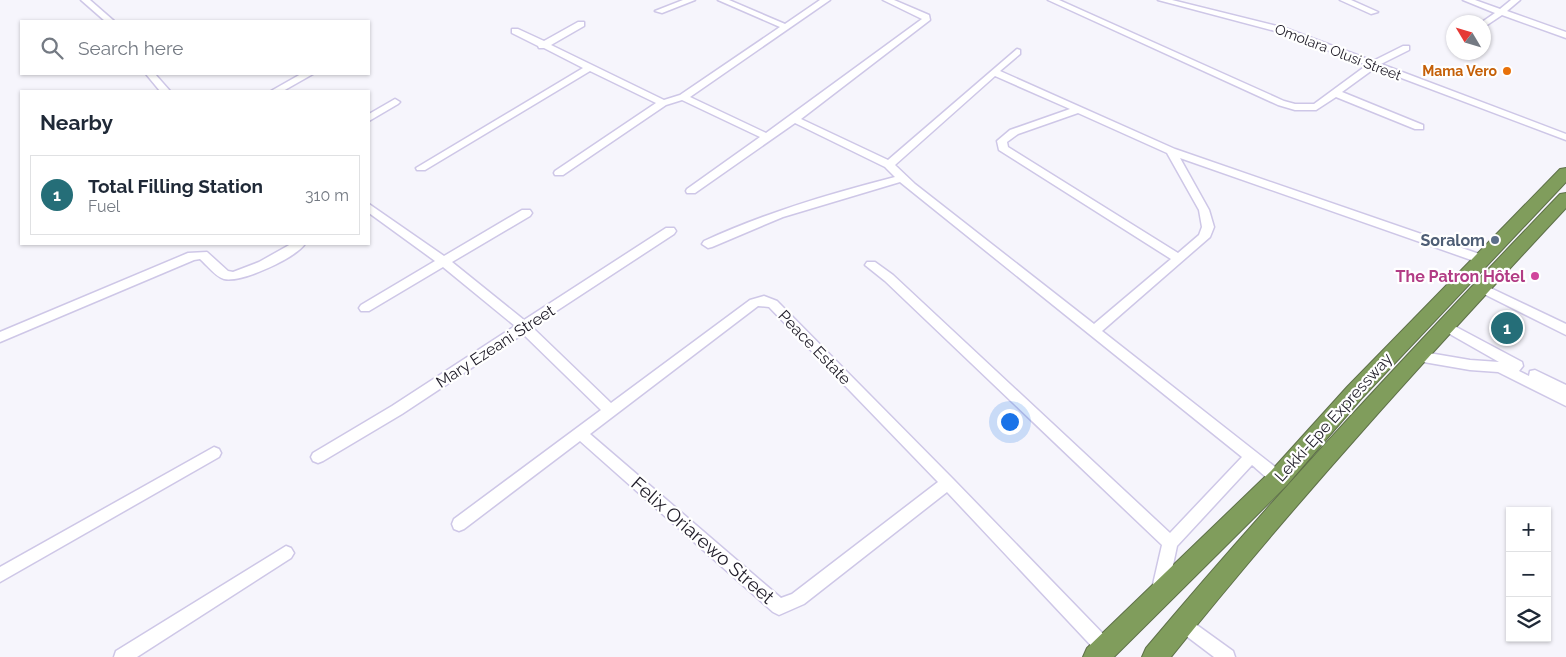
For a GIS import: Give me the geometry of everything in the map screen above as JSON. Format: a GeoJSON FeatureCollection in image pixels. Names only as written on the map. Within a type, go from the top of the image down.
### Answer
{"type":"FeatureCollection","features":[{"type":"Feature","properties":{"kind":"highway","name":"Lekki-Epe Expressway"},"geometry":{"type":"LineString","coordinates":[[1101,652],[1279,478],[1354,393],[1481,259],[1511,232],[1566,173]]}},
{"type":"Feature","properties":{"kind":"highway","name":"Lekki-Epe Expressway"},"geometry":{"type":"LineString","coordinates":[[1154,657],[1227,569],[1417,356],[1480,287],[1566,198]]}},
{"type":"Feature","properties":{"kind":"street"},"geometry":{"type":"LineString","coordinates":[[85,0],[109,20]]}},
{"type":"Feature","properties":{"kind":"street"},"geometry":{"type":"LineString","coordinates":[[659,11],[691,0]]}},
{"type":"Feature","properties":{"kind":"street"},"geometry":{"type":"LineString","coordinates":[[722,0],[786,27]]}},
{"type":"Feature","properties":{"kind":"street"},"geometry":{"type":"LineString","coordinates":[[559,173],[663,104],[682,97],[826,0]]}},
{"type":"Feature","properties":{"kind":"street"},"geometry":{"type":"LineString","coordinates":[[691,191],[794,118],[926,20],[926,17],[920,13],[887,0]]}},
{"type":"Feature","properties":{"kind":"street"},"geometry":{"type":"LineString","coordinates":[[1052,0],[1281,103],[1295,107],[1316,107],[1373,66],[1406,48]]}},
{"type":"Feature","properties":{"kind":"street","name":"Omolara Olusi Street"},"geometry":{"type":"LineString","coordinates":[[1162,0],[1265,25],[1566,137]]}},
{"type":"Feature","properties":{"kind":"street"},"geometry":{"type":"LineString","coordinates":[[1344,0],[1374,12]]}},
{"type":"Feature","properties":{"kind":"street"},"geometry":{"type":"LineString","coordinates":[[1467,0],[1566,35]]}},
{"type":"Feature","properties":{"kind":"street"},"geometry":{"type":"LineString","coordinates":[[1491,19],[1516,0]]}},
{"type":"Feature","properties":{"kind":"street"},"geometry":{"type":"LineString","coordinates":[[542,46],[581,24]]}},
{"type":"Feature","properties":{"kind":"street"},"geometry":{"type":"LineString","coordinates":[[515,31],[542,46],[663,104]]}},
{"type":"Feature","properties":{"kind":"street"},"geometry":{"type":"LineString","coordinates":[[889,165],[1017,52]]}},
{"type":"Feature","properties":{"kind":"street"},"geometry":{"type":"LineString","coordinates":[[421,168],[589,68]]}},
{"type":"Feature","properties":{"kind":"street"},"geometry":{"type":"LineString","coordinates":[[994,72],[1171,151],[1481,259]]}},
{"type":"Feature","properties":{"kind":"street"},"geometry":{"type":"LineString","coordinates":[[151,75],[164,90]]}},
{"type":"Feature","properties":{"kind":"street"},"geometry":{"type":"LineString","coordinates":[[278,90],[306,75]]}},
{"type":"Feature","properties":{"kind":"street"},"geometry":{"type":"LineString","coordinates":[[1336,93],[1419,127]]}},
{"type":"Feature","properties":{"kind":"street"},"geometry":{"type":"LineString","coordinates":[[682,97],[766,137]]}},
{"type":"Feature","properties":{"kind":"street"},"geometry":{"type":"LineString","coordinates":[[370,117],[395,102]]}},
{"type":"Feature","properties":{"kind":"street"},"geometry":{"type":"LineString","coordinates":[[1077,110],[1014,132],[1002,141],[1003,148],[1179,258]]}},
{"type":"Feature","properties":{"kind":"street"},"geometry":{"type":"LineString","coordinates":[[794,118],[889,165],[902,178],[1279,478]]}},
{"type":"Feature","properties":{"kind":"street"},"geometry":{"type":"LineString","coordinates":[[1094,331],[1204,237],[1208,228],[1204,210],[1171,151]]}},
{"type":"Feature","properties":{"kind":"street"},"geometry":{"type":"LineString","coordinates":[[708,244],[739,228],[777,213],[902,178]]}},
{"type":"Feature","properties":{"kind":"street"},"geometry":{"type":"LineString","coordinates":[[370,209],[444,262],[524,327],[610,410]]}},
{"type":"Feature","properties":{"kind":"street"},"geometry":{"type":"LineString","coordinates":[[365,308],[526,213]]}},
{"type":"Feature","properties":{"kind":"street","name":"Mary Ezeani Street"},"geometry":{"type":"LineString","coordinates":[[318,457],[397,410],[670,231]]}},
{"type":"Feature","properties":{"kind":"street"},"geometry":{"type":"LineString","coordinates":[[0,337],[192,256],[203,255],[226,275],[237,276],[298,245]]}},
{"type":"Feature","properties":{"kind":"street"},"geometry":{"type":"LineString","coordinates":[[871,265],[889,278],[1170,543]]}},
{"type":"Feature","properties":{"kind":"street"},"geometry":{"type":"LineString","coordinates":[[1480,287],[1566,330]]}},
{"type":"Feature","properties":{"kind":"street","name":"Peace Estate"},"geometry":{"type":"LineString","coordinates":[[459,524],[754,304],[761,300],[767,301],[948,483],[1101,652]]}},
{"type":"Feature","properties":{"kind":"street"},"geometry":{"type":"LineString","coordinates":[[1445,326],[1566,391]]}},
{"type":"Feature","properties":{"kind":"street"},"geometry":{"type":"LineString","coordinates":[[1417,356],[1470,365],[1485,364],[1500,367],[1566,401]]}},
{"type":"Feature","properties":{"kind":"street","name":"Felix Oriarewo Street"},"geometry":{"type":"LineString","coordinates":[[581,434],[779,607],[798,599],[948,483]]}},
{"type":"Feature","properties":{"kind":"street"},"geometry":{"type":"LineString","coordinates":[[0,575],[214,453]]}},
{"type":"Feature","properties":{"kind":"street"},"geometry":{"type":"LineString","coordinates":[[1158,598],[1170,543],[1252,456]]}},
{"type":"Feature","properties":{"kind":"street"},"geometry":{"type":"LineString","coordinates":[[122,657],[286,553]]}},
{"type":"Feature","properties":{"kind":"street"},"geometry":{"type":"LineString","coordinates":[[1183,623],[1227,657]]}},
{"type":"Feature","properties":{"kind":"place","name":"Mama Vero"},"geometry":{"type":"Point","coordinates":[1507,71]}},
{"type":"Feature","properties":{"kind":"place","name":"Soralom"},"geometry":{"type":"Point","coordinates":[1495,240]}},
{"type":"Feature","properties":{"kind":"place","name":"The Patron Hôtel"},"geometry":{"type":"Point","coordinates":[1535,276]}},
{"type":"Feature","properties":{"kind":"place","name":"Total Filling Station"},"geometry":{"type":"Point","coordinates":[1507,328]}}]}
